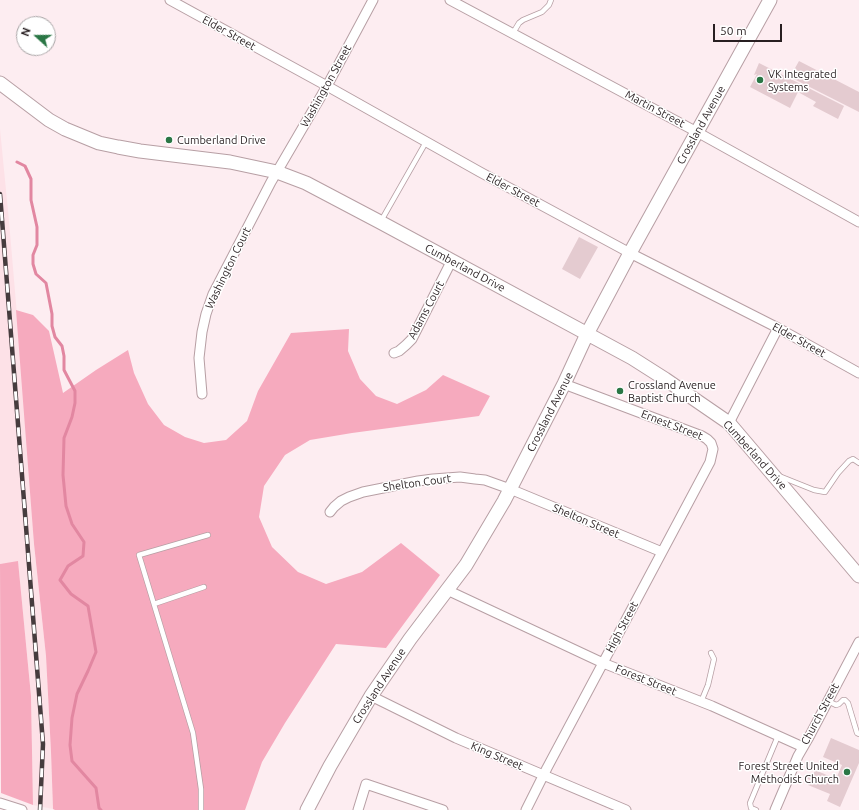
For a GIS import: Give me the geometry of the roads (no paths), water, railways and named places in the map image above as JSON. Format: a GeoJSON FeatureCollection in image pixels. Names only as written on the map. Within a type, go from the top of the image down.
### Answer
{"type":"FeatureCollection","features":[{"type":"Feature","properties":{"kind":"main road","name":"Crossland Avenue"},"geometry":{"type":"LineString","coordinates":[[307,810],[330,766],[371,696],[410,639],[466,565],[485,534],[510,489],[564,384],[587,334],[630,253],[770,0]]}},
{"type":"Feature","properties":{"kind":"main road","name":"Cumberland Drive"},"geometry":{"type":"LineString","coordinates":[[0,83],[49,120],[65,129],[100,143],[140,151],[230,162],[277,172],[306,183],[452,260],[632,358],[666,379],[729,423],[859,576]]}},
{"type":"Feature","properties":{"kind":"street","name":"Elder Street"},"geometry":{"type":"LineString","coordinates":[[170,0],[487,176],[630,253],[778,328],[859,373]]}},
{"type":"Feature","properties":{"kind":"street","name":"Washington Street"},"geometry":{"type":"LineString","coordinates":[[277,172],[327,86],[373,0]]}},
{"type":"Feature","properties":{"kind":"street","name":"Martin Street"},"geometry":{"type":"LineString","coordinates":[[450,0],[697,132],[859,222]]}},
{"type":"Feature","properties":{"kind":"street","name":"Washington Court"},"geometry":{"type":"LineString","coordinates":[[202,394],[199,358],[206,314],[223,275],[277,172]]}},
{"type":"Feature","properties":{"kind":"street","name":"Adams Court"},"geometry":{"type":"LineString","coordinates":[[394,353],[399,352],[412,339],[452,260]]}},
{"type":"Feature","properties":{"kind":"street"},"geometry":{"type":"LineString","coordinates":[[729,423],[778,328]]}},
{"type":"Feature","properties":{"kind":"street","name":"Ernest Street"},"geometry":{"type":"LineString","coordinates":[[564,384],[695,432],[711,443]]}},
{"type":"Feature","properties":{"kind":"street","name":"High Street"},"geometry":{"type":"LineString","coordinates":[[526,810],[710,462],[713,449],[711,443]]}},
{"type":"Feature","properties":{"kind":"street","name":"Shelton Court"},"geometry":{"type":"LineString","coordinates":[[330,512],[341,501],[363,492],[433,479],[460,477],[475,478],[510,489]]}},
{"type":"Feature","properties":{"kind":"street","name":"Shelton Street"},"geometry":{"type":"LineString","coordinates":[[510,489],[662,552]]}},
{"type":"Feature","properties":{"kind":"street","name":"Forest Street"},"geometry":{"type":"LineString","coordinates":[[447,590],[603,663],[701,702],[803,747]]}},
{"type":"Feature","properties":{"kind":"street","name":"Church Street"},"geometry":{"type":"LineString","coordinates":[[775,810],[798,756],[859,642]]}},
{"type":"Feature","properties":{"kind":"street","name":"King Street"},"geometry":{"type":"LineString","coordinates":[[371,696],[456,738],[626,810]]}},
{"type":"Feature","properties":{"kind":"street"},"geometry":{"type":"LineString","coordinates":[[358,810],[366,784],[443,810]]}},
{"type":"Feature","properties":{"kind":"street"},"geometry":{"type":"LineString","coordinates":[[0,803],[22,810]]}},
{"type":"Feature","properties":{"kind":"lane"},"geometry":{"type":"LineString","coordinates":[[513,33],[519,23],[545,10],[551,0]]}},
{"type":"Feature","properties":{"kind":"lane"},"geometry":{"type":"LineString","coordinates":[[380,222],[426,142]]}},
{"type":"Feature","properties":{"kind":"lane"},"geometry":{"type":"LineString","coordinates":[[771,473],[814,490],[826,492],[849,461],[853,459],[859,463]]}},
{"type":"Feature","properties":{"kind":"lane"},"geometry":{"type":"LineString","coordinates":[[201,810],[201,789],[193,733],[139,555],[208,535]]}},
{"type":"Feature","properties":{"kind":"lane"},"geometry":{"type":"LineString","coordinates":[[154,604],[204,587]]}},
{"type":"Feature","properties":{"kind":"lane"},"geometry":{"type":"LineString","coordinates":[[701,702],[708,685],[714,659],[711,653]]}},
{"type":"Feature","properties":{"kind":"lane"},"geometry":{"type":"LineString","coordinates":[[828,701],[836,705],[843,700],[848,703],[857,733],[859,734]]}},
{"type":"Feature","properties":{"kind":"lane"},"geometry":{"type":"LineString","coordinates":[[756,810],[751,808],[750,803],[778,736]]}},
{"type":"Feature","properties":{"kind":"waterway"},"geometry":{"type":"LineString","coordinates":[[17,162],[25,166],[31,179],[31,200],[37,227],[37,245],[33,255],[33,264],[36,274],[46,283],[52,314],[52,326],[55,337],[62,346],[64,370],[75,391],[75,403],[72,417],[64,438],[63,475],[66,506],[72,524],[84,542],[83,556],[68,566],[60,580],[71,594],[88,606],[96,652],[77,694],[72,718],[70,745],[72,761],[96,788],[99,808],[101,810]]}},
{"type":"Feature","properties":{"kind":"railway"},"geometry":{"type":"LineString","coordinates":[[0,194],[43,744],[40,810]]}},
{"type":"Feature","properties":{"kind":"place","name":"VK Integrated Systems"},"geometry":{"type":"Point","coordinates":[760,80]}},
{"type":"Feature","properties":{"kind":"place","name":"Cumberland Drive"},"geometry":{"type":"Point","coordinates":[169,140]}},
{"type":"Feature","properties":{"kind":"place","name":"Crossland Avenue Baptist Church"},"geometry":{"type":"Point","coordinates":[620,391]}},
{"type":"Feature","properties":{"kind":"place","name":"Forest Street United Methodist Church"},"geometry":{"type":"Point","coordinates":[847,772]}}]}
